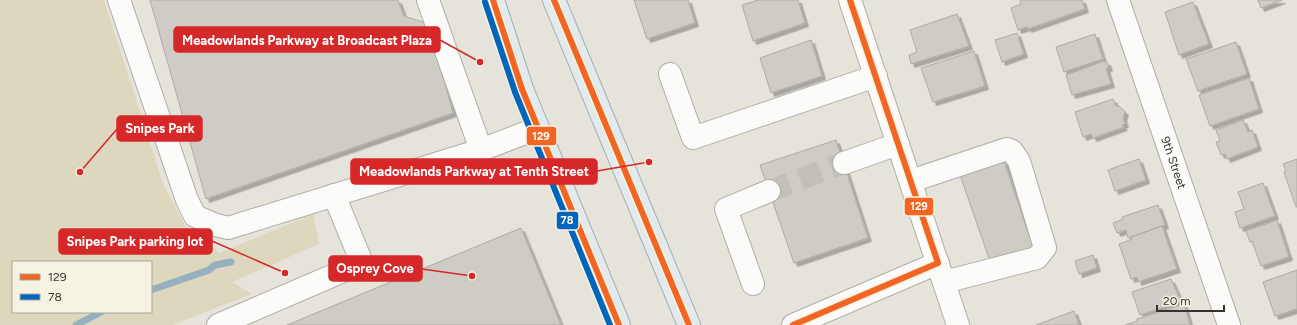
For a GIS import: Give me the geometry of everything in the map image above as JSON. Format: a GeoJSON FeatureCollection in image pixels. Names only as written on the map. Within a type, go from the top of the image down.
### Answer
{"type":"FeatureCollection","features":[{"type":"Feature","properties":{"kind":"main road"},"geometry":{"type":"LineString","coordinates":[[494,0],[522,89],[619,325]]}},
{"type":"Feature","properties":{"kind":"main road"},"geometry":{"type":"LineString","coordinates":[[554,0],[689,325]]}},
{"type":"Feature","properties":{"kind":"street"},"geometry":{"type":"LineString","coordinates":[[119,0],[187,200],[196,216],[216,225],[228,228],[481,150],[538,128]]}},
{"type":"Feature","properties":{"kind":"street"},"geometry":{"type":"LineString","coordinates":[[428,0],[481,150]]}},
{"type":"Feature","properties":{"kind":"street"},"geometry":{"type":"LineString","coordinates":[[850,0],[958,325]]}},
{"type":"Feature","properties":{"kind":"street","name":"9th Street"},"geometry":{"type":"LineString","coordinates":[[1118,0],[1229,325]]}},
{"type":"Feature","properties":{"kind":"street"},"geometry":{"type":"LineString","coordinates":[[670,74],[693,138],[876,76]]}},
{"type":"Feature","properties":{"kind":"street"},"geometry":{"type":"LineString","coordinates":[[844,163],[898,144]]}},
{"type":"Feature","properties":{"kind":"street"},"geometry":{"type":"LineString","coordinates":[[793,325],[941,273],[1037,258],[1045,248],[1019,161],[1012,151],[1007,150],[911,181]]}},
{"type":"Feature","properties":{"kind":"street"},"geometry":{"type":"LineString","coordinates":[[754,284],[726,209],[769,191]]}},
{"type":"Feature","properties":{"kind":"street"},"geometry":{"type":"LineString","coordinates":[[218,325],[362,263],[334,195]]}},
{"type":"Feature","properties":{"kind":"shaded area"},"geometry":{"type":"Polygon","coordinates":[[[0,0],[104,0],[163,184],[186,227],[219,253],[313,214],[319,244],[232,282],[252,294],[172,325],[0,325],[0,0]]]}},
{"type":"Feature","properties":{"kind":"building"},"geometry":{"type":"Polygon","coordinates":[[[150,0],[398,0],[404,16],[429,24],[453,113],[206,199],[150,0]]]}},
{"type":"Feature","properties":{"kind":"building"},"geometry":{"type":"Polygon","coordinates":[[[634,0],[688,0],[695,23],[647,39],[634,0]]]}},
{"type":"Feature","properties":{"kind":"building"},"geometry":{"type":"Polygon","coordinates":[[[758,0],[798,0],[805,23],[753,41],[742,5],[758,0]]]}},
{"type":"Feature","properties":{"kind":"building"},"geometry":{"type":"Polygon","coordinates":[[[1082,0],[1085,9],[1028,29],[1027,27],[1018,30],[1011,8],[1021,4],[1020,1],[1082,0]]]}},
{"type":"Feature","properties":{"kind":"building"},"geometry":{"type":"Polygon","coordinates":[[[1258,0],[1282,0],[1261,8],[1258,0]]]}},
{"type":"Feature","properties":{"kind":"building"},"geometry":{"type":"Polygon","coordinates":[[[1193,2],[1209,44],[1179,55],[1165,12],[1193,2]]]}},
{"type":"Feature","properties":{"kind":"building"},"geometry":{"type":"Polygon","coordinates":[[[957,14],[969,46],[911,64],[909,55],[917,52],[910,30],[957,14]]]}},
{"type":"Feature","properties":{"kind":"building"},"geometry":{"type":"Polygon","coordinates":[[[1017,33],[1024,54],[1002,62],[995,40],[1017,33]]]}},
{"type":"Feature","properties":{"kind":"building"},"geometry":{"type":"Polygon","coordinates":[[[1095,34],[1103,59],[1064,72],[1056,47],[1095,34]]]}},
{"type":"Feature","properties":{"kind":"building"},"geometry":{"type":"Polygon","coordinates":[[[811,40],[822,76],[771,93],[760,58],[811,40]]]}},
{"type":"Feature","properties":{"kind":"building"},"geometry":{"type":"Polygon","coordinates":[[[1236,42],[1247,74],[1198,91],[1186,59],[1236,42]]]}},
{"type":"Feature","properties":{"kind":"building"},"geometry":{"type":"Polygon","coordinates":[[[974,51],[985,86],[933,102],[921,68],[974,51]]]}},
{"type":"Feature","properties":{"kind":"building"},"geometry":{"type":"Polygon","coordinates":[[[1104,61],[1107,62],[1109,68],[1106,68],[1111,84],[1072,95],[1066,75],[1104,61]]]}},
{"type":"Feature","properties":{"kind":"building"},"geometry":{"type":"Polygon","coordinates":[[[1249,78],[1259,109],[1210,126],[1199,95],[1249,78]]]}},
{"type":"Feature","properties":{"kind":"building"},"geometry":{"type":"Polygon","coordinates":[[[1113,99],[1116,106],[1119,106],[1125,112],[1123,118],[1125,124],[1122,125],[1124,127],[1093,138],[1091,134],[1083,137],[1075,112],[1113,99]]]}},
{"type":"Feature","properties":{"kind":"building"},"geometry":{"type":"Polygon","coordinates":[[[1243,120],[1248,132],[1252,130],[1258,147],[1227,159],[1225,154],[1221,155],[1216,142],[1220,141],[1216,130],[1243,120]]]}},
{"type":"Feature","properties":{"kind":"building"},"geometry":{"type":"Polygon","coordinates":[[[836,140],[868,238],[794,263],[760,165],[836,140]]]}},
{"type":"Feature","properties":{"kind":"building"},"geometry":{"type":"Polygon","coordinates":[[[1139,159],[1146,180],[1115,191],[1108,170],[1139,159]]]}},
{"type":"Feature","properties":{"kind":"building"},"geometry":{"type":"Polygon","coordinates":[[[1297,159],[1296,207],[1284,172],[1286,171],[1283,164],[1297,159]]]}},
{"type":"Feature","properties":{"kind":"building"},"geometry":{"type":"Polygon","coordinates":[[[1004,161],[1034,250],[991,264],[960,175],[1004,161]]]}},
{"type":"Feature","properties":{"kind":"building"},"geometry":{"type":"Polygon","coordinates":[[[1263,183],[1275,216],[1240,228],[1235,212],[1244,209],[1238,192],[1263,183]]]}},
{"type":"Feature","properties":{"kind":"building"},"geometry":{"type":"Polygon","coordinates":[[[1158,205],[1165,225],[1128,238],[1126,230],[1117,233],[1113,223],[1123,219],[1122,217],[1158,205]]]}},
{"type":"Feature","properties":{"kind":"building"},"geometry":{"type":"Polygon","coordinates":[[[1277,220],[1289,257],[1261,266],[1252,241],[1250,242],[1246,231],[1277,220]]]}},
{"type":"Feature","properties":{"kind":"building"},"geometry":{"type":"Polygon","coordinates":[[[1162,226],[1177,269],[1138,282],[1137,277],[1131,279],[1119,244],[1132,239],[1131,237],[1162,226]]]}},
{"type":"Feature","properties":{"kind":"building"},"geometry":{"type":"Polygon","coordinates":[[[521,228],[561,325],[287,325],[521,228]]]}},
{"type":"Feature","properties":{"kind":"building"},"geometry":{"type":"Polygon","coordinates":[[[1093,255],[1097,268],[1079,274],[1075,261],[1093,255]]]}},
{"type":"Feature","properties":{"kind":"building"},"geometry":{"type":"Polygon","coordinates":[[[1297,270],[1297,309],[1275,316],[1263,282],[1297,270]]]}},
{"type":"Feature","properties":{"kind":"building"},"geometry":{"type":"Polygon","coordinates":[[[1171,279],[1181,301],[1140,315],[1132,292],[1171,279]]]}},
{"type":"Feature","properties":{"kind":"building"},"geometry":{"type":"Polygon","coordinates":[[[1184,304],[1190,325],[1125,325],[1137,321],[1137,319],[1184,304]]]}},
{"type":"Feature","properties":{"kind":"building"},"geometry":{"type":"Polygon","coordinates":[[[1074,311],[1079,325],[1036,325],[1074,311]]]}},
{"type":"Feature","properties":{"kind":"waterway"},"geometry":{"type":"LineString","coordinates":[[152,290],[209,270],[215,265],[231,262]]}},
{"type":"Feature","properties":{"kind":"waterway"},"geometry":{"type":"LineString","coordinates":[[76,325],[99,313]]}},
{"type":"Feature","properties":{"kind":"tunnel"},"geometry":{"type":"LineString","coordinates":[[769,191],[844,163]]}},
{"type":"Feature","properties":{"kind":"transit line","name":"129"},"geometry":{"type":"LineString","coordinates":[[493,0],[522,89],[619,325]]}},
{"type":"Feature","properties":{"kind":"transit line","name":"129"},"geometry":{"type":"LineString","coordinates":[[554,0],[689,325]]}},
{"type":"Feature","properties":{"kind":"transit line","name":"129"},"geometry":{"type":"LineString","coordinates":[[793,325],[938,263],[850,0]]}},
{"type":"Feature","properties":{"kind":"transit line","name":"78"},"geometry":{"type":"LineString","coordinates":[[485,2],[515,92],[610,325]]}},
{"type":"Feature","properties":{"kind":"place","name":"Meadowlands Parkway at Broadcast Plaza"},"geometry":{"type":"Point","coordinates":[480,62]}},
{"type":"Feature","properties":{"kind":"place","name":"Meadowlands Parkway at Tenth Street"},"geometry":{"type":"Point","coordinates":[649,162]}},
{"type":"Feature","properties":{"kind":"place","name":"Snipes Park"},"geometry":{"type":"Point","coordinates":[80,172]}},
{"type":"Feature","properties":{"kind":"place","name":"Snipes Park parking lot"},"geometry":{"type":"Point","coordinates":[285,273]}},
{"type":"Feature","properties":{"kind":"place","name":"Osprey Cove"},"geometry":{"type":"Point","coordinates":[472,276]}}]}
